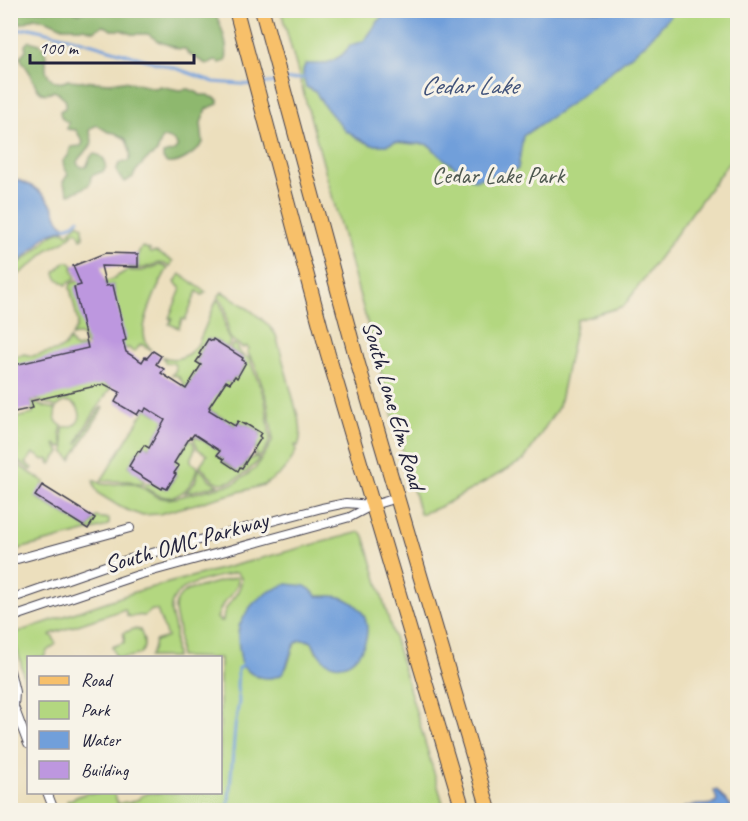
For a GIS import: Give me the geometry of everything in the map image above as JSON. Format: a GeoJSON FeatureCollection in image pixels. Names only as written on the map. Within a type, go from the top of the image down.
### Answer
{"type":"FeatureCollection","features":[{"type":"Feature","properties":{"kind":"main road","name":"South Lone Elm Road"},"geometry":{"type":"LineString","coordinates":[[236,10],[324,340],[463,810]]}},
{"type":"Feature","properties":{"kind":"main road","name":"South Lone Elm Road"},"geometry":{"type":"LineString","coordinates":[[262,10],[358,364],[489,810]]}},
{"type":"Feature","properties":{"kind":"street","name":"South OMC Parkway"},"geometry":{"type":"LineString","coordinates":[[10,618],[138,575],[350,517],[373,505],[397,498]]}},
{"type":"Feature","properties":{"kind":"street","name":"South OMC Parkway"},"geometry":{"type":"LineString","coordinates":[[10,599],[108,566],[322,508],[346,503],[373,505]]}},
{"type":"Feature","properties":{"kind":"street"},"geometry":{"type":"LineString","coordinates":[[10,561],[130,528]]}},
{"type":"Feature","properties":{"kind":"street"},"geometry":{"type":"LineString","coordinates":[[10,671],[15,692],[12,706],[27,742]]}},
{"type":"Feature","properties":{"kind":"street"},"geometry":{"type":"LineString","coordinates":[[48,794],[54,810]]}},
{"type":"Feature","properties":{"kind":"green space"},"geometry":{"type":"Polygon","coordinates":[[[66,10],[80,13],[89,10],[214,11],[222,29],[226,61],[206,64],[187,53],[186,49],[179,49],[158,41],[148,34],[132,34],[102,26],[94,31],[63,27],[47,20],[34,18],[24,23],[11,24],[11,11],[66,10]]]}},
{"type":"Feature","properties":{"kind":"green space","name":"Cedar Lake Park"},"geometry":{"type":"Polygon","coordinates":[[[281,11],[737,11],[737,151],[624,306],[577,320],[559,406],[524,460],[440,507],[420,514],[281,11]]]}},
{"type":"Feature","properties":{"kind":"green space"},"geometry":{"type":"Polygon","coordinates":[[[29,41],[40,44],[46,55],[47,73],[56,82],[68,80],[109,83],[124,81],[155,88],[160,86],[179,90],[189,89],[200,95],[213,97],[218,100],[218,104],[206,109],[201,123],[203,143],[187,157],[177,162],[167,163],[163,159],[163,154],[174,151],[177,145],[171,139],[162,138],[157,152],[146,160],[133,177],[125,182],[119,175],[117,167],[130,158],[126,139],[97,125],[89,131],[91,145],[77,162],[78,165],[86,167],[93,154],[98,155],[105,161],[104,171],[91,176],[89,185],[69,194],[63,182],[68,174],[63,161],[68,156],[71,147],[81,146],[83,142],[76,130],[67,129],[68,122],[61,117],[60,111],[65,108],[66,101],[54,91],[42,93],[21,59],[20,57],[26,50],[25,45],[29,41]]]}},
{"type":"Feature","properties":{"kind":"green space"},"geometry":{"type":"Polygon","coordinates":[[[79,223],[83,227],[83,238],[81,239],[75,231],[65,241],[47,250],[11,284],[11,268],[52,235],[65,231],[67,234],[79,223]]]}},
{"type":"Feature","properties":{"kind":"green space"},"geometry":{"type":"Polygon","coordinates":[[[143,247],[150,250],[149,252],[156,252],[173,261],[170,266],[160,263],[144,268],[128,269],[128,267],[138,267],[138,253],[143,247]]]}},
{"type":"Feature","properties":{"kind":"green space"},"geometry":{"type":"Polygon","coordinates":[[[65,262],[69,262],[74,267],[72,268],[76,279],[66,285],[55,274],[65,262]]]}},
{"type":"Feature","properties":{"kind":"green space"},"geometry":{"type":"Polygon","coordinates":[[[160,265],[168,268],[144,326],[145,339],[151,350],[141,344],[135,351],[129,348],[123,349],[113,285],[106,286],[105,281],[126,271],[142,271],[160,265]]]}},
{"type":"Feature","properties":{"kind":"green space"},"geometry":{"type":"Polygon","coordinates":[[[180,274],[206,292],[202,295],[197,291],[185,320],[182,319],[179,328],[169,324],[172,319],[169,318],[181,289],[175,282],[180,274]]]}},
{"type":"Feature","properties":{"kind":"green space"},"geometry":{"type":"Polygon","coordinates":[[[89,279],[88,346],[84,343],[82,336],[72,336],[78,322],[70,288],[71,283],[89,279]]]}},
{"type":"Feature","properties":{"kind":"green space"},"geometry":{"type":"Polygon","coordinates":[[[222,292],[259,317],[276,335],[300,424],[301,432],[298,446],[295,445],[296,451],[280,474],[264,485],[159,514],[140,515],[122,508],[99,494],[93,480],[102,484],[131,483],[161,498],[175,498],[235,483],[255,469],[272,441],[267,399],[254,363],[247,352],[249,349],[246,346],[243,348],[229,336],[226,310],[218,297],[222,292]]]}},
{"type":"Feature","properties":{"kind":"green space"},"geometry":{"type":"Polygon","coordinates":[[[217,299],[223,309],[226,331],[231,342],[227,348],[213,339],[212,341],[208,339],[196,362],[201,365],[197,371],[199,372],[185,390],[178,376],[172,375],[176,370],[175,365],[166,363],[163,357],[178,358],[187,355],[195,348],[217,299]]]}},
{"type":"Feature","properties":{"kind":"green space"},"geometry":{"type":"Polygon","coordinates":[[[70,339],[73,346],[77,348],[83,346],[86,349],[17,369],[11,360],[11,356],[24,354],[32,356],[59,350],[70,339]]]}},
{"type":"Feature","properties":{"kind":"green space"},"geometry":{"type":"Polygon","coordinates":[[[233,344],[243,356],[249,358],[265,399],[270,438],[260,457],[255,454],[255,448],[261,433],[238,421],[235,426],[224,421],[225,419],[209,410],[207,406],[226,381],[230,383],[235,376],[237,377],[246,363],[230,349],[233,344]]]}},
{"type":"Feature","properties":{"kind":"green space"},"geometry":{"type":"Polygon","coordinates":[[[101,382],[111,387],[82,432],[77,444],[99,410],[103,408],[71,460],[64,451],[63,431],[64,427],[73,426],[78,422],[80,416],[76,405],[64,402],[57,407],[33,399],[101,382]]]}},
{"type":"Feature","properties":{"kind":"green space"},"geometry":{"type":"Polygon","coordinates":[[[31,401],[56,409],[56,419],[62,426],[60,434],[64,446],[60,448],[55,445],[60,452],[51,464],[50,460],[44,460],[33,453],[26,463],[33,468],[31,470],[11,457],[11,453],[17,448],[11,437],[14,437],[11,432],[13,431],[11,419],[33,414],[31,401]]]}},
{"type":"Feature","properties":{"kind":"green space"},"geometry":{"type":"Polygon","coordinates":[[[146,408],[157,415],[161,410],[168,415],[149,448],[144,445],[129,466],[141,476],[144,481],[142,485],[129,481],[101,481],[146,408]]]}},
{"type":"Feature","properties":{"kind":"green space"},"geometry":{"type":"Polygon","coordinates":[[[195,436],[215,445],[214,447],[220,451],[217,455],[237,471],[248,459],[254,456],[259,459],[251,469],[234,480],[218,482],[213,480],[200,465],[207,455],[198,449],[195,436]]]}},
{"type":"Feature","properties":{"kind":"green space"},"geometry":{"type":"Polygon","coordinates":[[[189,439],[193,442],[195,449],[191,460],[197,466],[194,478],[186,489],[168,497],[144,487],[146,483],[152,483],[162,489],[163,487],[167,489],[176,475],[174,473],[178,467],[174,463],[178,457],[176,456],[181,453],[189,439]]]}},
{"type":"Feature","properties":{"kind":"green space"},"geometry":{"type":"Polygon","coordinates":[[[10,460],[45,482],[36,497],[88,529],[96,517],[109,519],[109,524],[15,550],[10,540],[10,460]]]}},
{"type":"Feature","properties":{"kind":"green space"},"geometry":{"type":"Polygon","coordinates":[[[199,468],[218,485],[185,493],[195,482],[199,468]]]}},
{"type":"Feature","properties":{"kind":"green space"},"geometry":{"type":"Polygon","coordinates":[[[360,532],[365,539],[445,810],[70,810],[67,801],[84,794],[114,794],[118,804],[128,803],[146,794],[222,794],[222,656],[180,656],[175,605],[186,591],[236,577],[238,579],[236,586],[222,606],[217,618],[223,621],[226,609],[240,586],[242,579],[237,573],[205,580],[179,592],[171,607],[175,629],[176,656],[150,656],[155,641],[167,637],[157,610],[152,610],[144,616],[131,617],[127,616],[125,609],[51,634],[56,644],[44,656],[27,656],[27,690],[12,634],[138,591],[360,532]],[[310,589],[257,677],[271,677],[284,671],[295,644],[299,640],[312,642],[316,652],[341,597],[316,596],[310,589]]]}},
{"type":"Feature","properties":{"kind":"green space"},"geometry":{"type":"Polygon","coordinates":[[[134,629],[140,630],[144,645],[140,653],[133,656],[116,656],[112,647],[125,642],[123,633],[134,629]]]}},
{"type":"Feature","properties":{"kind":"water","name":"Cedar Lake"},"geometry":{"type":"Polygon","coordinates":[[[386,11],[675,11],[645,44],[569,105],[523,136],[518,169],[474,180],[425,144],[395,142],[387,145],[372,145],[355,137],[346,132],[316,92],[306,87],[303,73],[306,64],[323,64],[332,61],[342,55],[351,45],[364,41],[386,11]]]}},
{"type":"Feature","properties":{"kind":"water"},"geometry":{"type":"Polygon","coordinates":[[[11,178],[40,192],[49,201],[59,220],[65,226],[64,229],[43,238],[11,267],[11,178]]]}},
{"type":"Feature","properties":{"kind":"water"},"geometry":{"type":"Polygon","coordinates":[[[287,584],[305,586],[317,596],[344,598],[362,612],[367,626],[365,641],[358,654],[348,663],[336,665],[323,659],[312,642],[304,640],[294,645],[285,670],[279,676],[259,677],[242,666],[238,641],[240,624],[256,601],[287,584]]]}},
{"type":"Feature","properties":{"kind":"water"},"geometry":{"type":"Polygon","coordinates":[[[717,790],[734,810],[680,810],[690,806],[716,803],[714,791],[717,790]]]}},
{"type":"Feature","properties":{"kind":"building"},"geometry":{"type":"Polygon","coordinates":[[[105,253],[138,254],[138,267],[101,266],[106,286],[113,285],[126,340],[123,341],[126,352],[142,362],[153,351],[161,356],[156,364],[164,369],[161,373],[186,389],[201,365],[196,362],[208,339],[212,341],[213,339],[246,362],[237,378],[235,376],[230,383],[226,381],[209,407],[209,410],[235,426],[238,421],[261,433],[259,436],[261,438],[238,471],[217,455],[220,451],[194,434],[174,463],[179,466],[167,489],[163,487],[162,489],[131,470],[129,466],[138,451],[140,452],[144,445],[149,448],[165,420],[146,408],[144,412],[140,410],[137,415],[115,402],[120,392],[104,384],[31,401],[33,408],[10,413],[10,366],[88,348],[74,287],[81,285],[73,266],[105,253]]]}},
{"type":"Feature","properties":{"kind":"building"},"geometry":{"type":"Polygon","coordinates":[[[42,485],[95,518],[88,529],[35,496],[42,485]]]}},
{"type":"Feature","properties":{"kind":"waterway"},"geometry":{"type":"LineString","coordinates":[[10,32],[30,28],[72,38],[214,82],[253,85]]}},
{"type":"Feature","properties":{"kind":"waterway"},"geometry":{"type":"LineString","coordinates":[[286,80],[303,78]]}},
{"type":"Feature","properties":{"kind":"waterway"},"geometry":{"type":"LineString","coordinates":[[259,84],[276,82]]}},
{"type":"Feature","properties":{"kind":"waterway"},"geometry":{"type":"LineString","coordinates":[[65,227],[74,224],[79,219]]}},
{"type":"Feature","properties":{"kind":"waterway"},"geometry":{"type":"LineString","coordinates":[[226,810],[239,701],[238,668],[242,666]]}}]}
